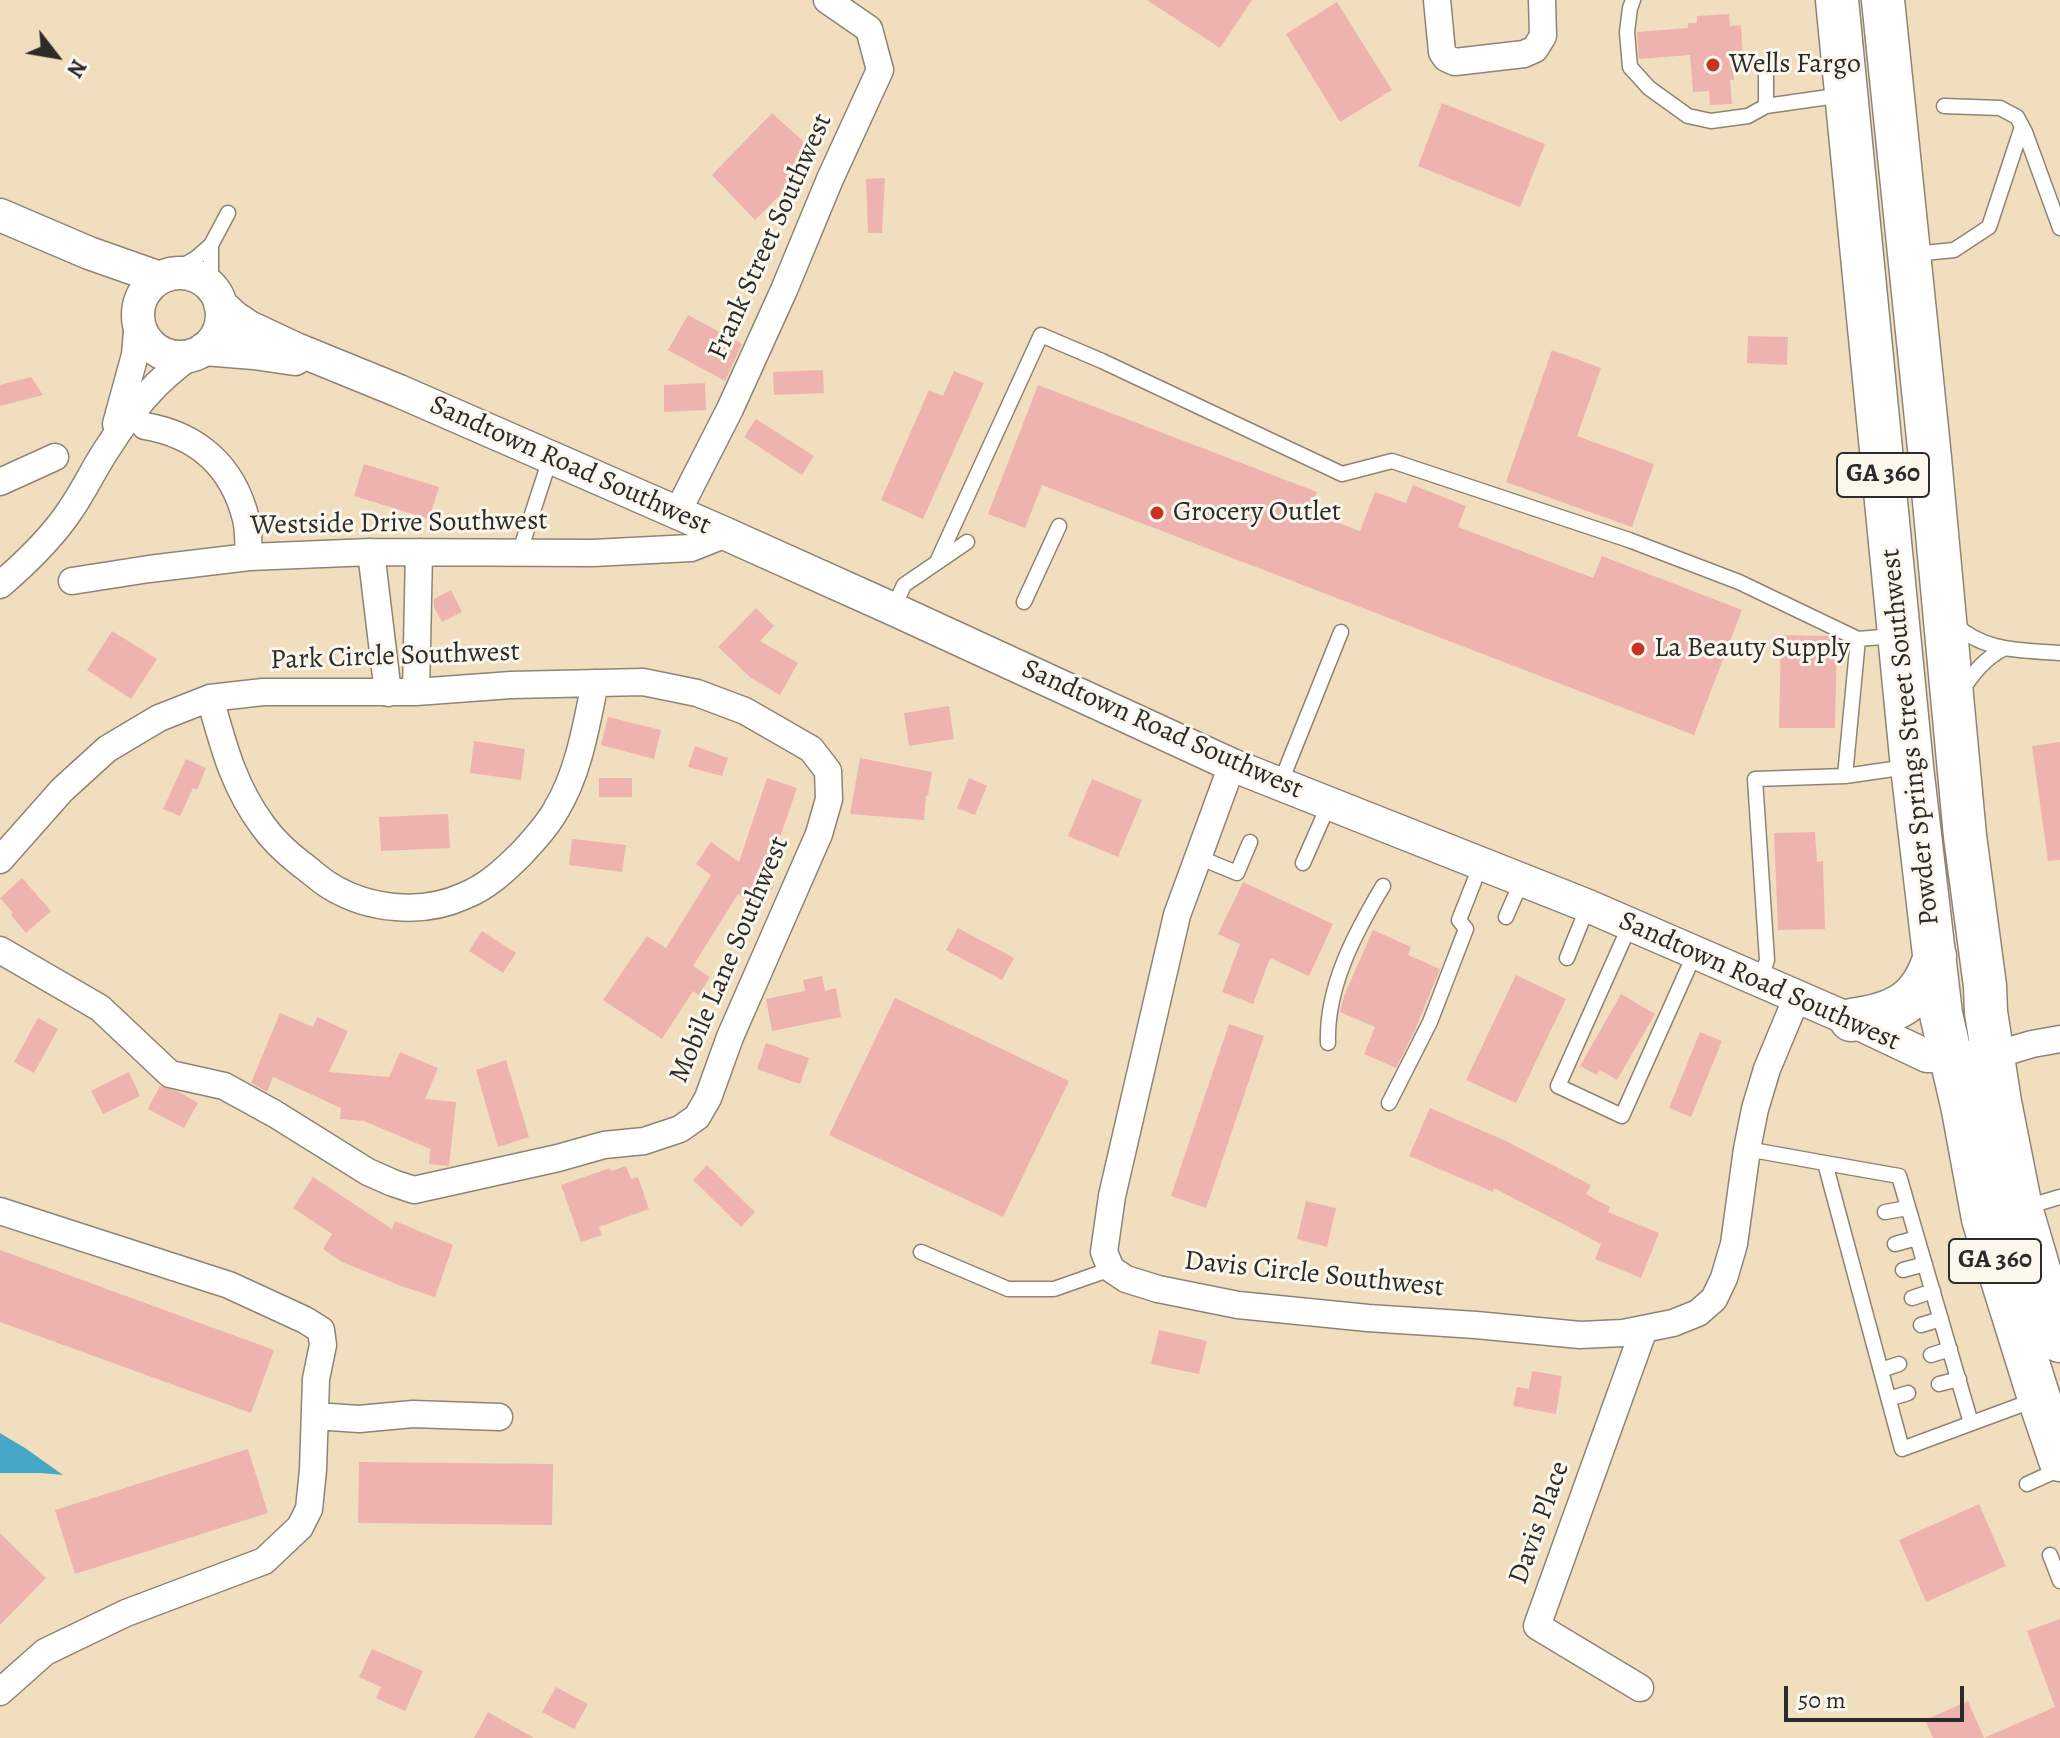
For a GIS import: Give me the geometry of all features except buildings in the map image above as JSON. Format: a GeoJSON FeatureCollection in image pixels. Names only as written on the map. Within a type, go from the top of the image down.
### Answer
{"type":"FeatureCollection","features":[{"type":"Feature","properties":{"kind":"main road","name":"Powder Springs Street Southwest"},"geometry":{"type":"LineString","coordinates":[[1837,0],[1846,95],[1879,637],[1912,767],[1941,1014],[1983,1219],[2060,1460]]}},
{"type":"Feature","properties":{"kind":"main road","name":"Powder Springs Street Southwest"},"geometry":{"type":"LineString","coordinates":[[1887,7],[1965,836],[1992,1056],[2021,1208],[2057,1323]]}},
{"type":"Feature","properties":{"kind":"main road"},"geometry":{"type":"LineString","coordinates":[[1851,1020],[1880,1016],[1908,1000],[1925,981],[1935,956]]}},
{"type":"Feature","properties":{"kind":"street","name":"Frank Street Southwest"},"geometry":{"type":"LineString","coordinates":[[677,513],[730,409],[880,70],[869,29],[827,0]]}},
{"type":"Feature","properties":{"kind":"street"},"geometry":{"type":"LineString","coordinates":[[1437,0],[1442,52],[1455,62],[1524,54],[1535,49],[1543,36],[1542,0]]}},
{"type":"Feature","properties":{"kind":"street"},"geometry":{"type":"LineString","coordinates":[[10,220],[78,248],[164,277]]}},
{"type":"Feature","properties":{"kind":"street"},"geometry":{"type":"LineString","coordinates":[[10,220],[86,263],[112,282],[138,313],[142,334],[151,346],[163,354],[177,357],[197,352]]}},
{"type":"Feature","properties":{"kind":"street"},"geometry":{"type":"LineString","coordinates":[[0,585],[27,562],[69,513],[108,447],[149,390],[168,372],[213,340],[221,317],[217,298],[205,282],[194,276],[180,273],[164,277],[143,295],[130,378],[108,447]]}},
{"type":"Feature","properties":{"kind":"street","name":"Sandtown Road Southwest"},"geometry":{"type":"LineString","coordinates":[[217,298],[234,317],[249,327],[726,534],[1232,765],[1588,906],[1927,1056],[1992,1056]]}},
{"type":"Feature","properties":{"kind":"street","name":"Sandtown Road Southwest"},"geometry":{"type":"LineString","coordinates":[[197,352],[254,353],[341,368]]}},
{"type":"Feature","properties":{"kind":"street"},"geometry":{"type":"LineString","coordinates":[[145,426],[187,438],[208,453],[224,473],[236,492],[246,520],[249,557]]}},
{"type":"Feature","properties":{"kind":"street"},"geometry":{"type":"LineString","coordinates":[[0,482],[55,457]]}},
{"type":"Feature","properties":{"kind":"street","name":"Westside Drive Southwest"},"geometry":{"type":"LineString","coordinates":[[72,581],[249,557],[371,552],[593,553],[691,548],[726,534]]}},
{"type":"Feature","properties":{"kind":"street"},"geometry":{"type":"LineString","coordinates":[[371,552],[388,693]]}},
{"type":"Feature","properties":{"kind":"street"},"geometry":{"type":"LineString","coordinates":[[416,692],[419,552]]}},
{"type":"Feature","properties":{"kind":"street","name":"Park Circle Southwest"},"geometry":{"type":"LineString","coordinates":[[0,860],[62,790],[107,749],[159,718],[210,698],[263,692],[388,693],[511,685],[643,682],[697,693],[745,711],[811,749],[828,771]]}},
{"type":"Feature","properties":{"kind":"street"},"geometry":{"type":"LineString","coordinates":[[210,698],[232,773],[264,827],[287,852],[330,886],[349,895],[369,902],[412,908],[435,906],[464,897],[492,881],[535,839],[556,811],[569,783],[580,752],[595,683]]}},
{"type":"Feature","properties":{"kind":"street"},"geometry":{"type":"LineString","coordinates":[[1111,1269],[1104,1252],[1112,1196],[1177,915],[1232,765]]}},
{"type":"Feature","properties":{"kind":"street","name":"Mobile Lane Southwest"},"geometry":{"type":"LineString","coordinates":[[0,950],[100,1008],[170,1074],[224,1086],[368,1172],[414,1190],[604,1145],[644,1141],[680,1129],[697,1117],[708,1098],[730,1037],[819,834],[829,799],[828,771]]}},
{"type":"Feature","properties":{"kind":"street","name":"Davis Circle Southwest"},"geometry":{"type":"LineString","coordinates":[[1111,1269],[1126,1279],[1158,1289],[1238,1305],[1368,1318],[1580,1335],[1623,1333],[1673,1323],[1698,1313],[1714,1299],[1724,1278],[1734,1244],[1755,1109],[1767,1069],[1797,997]]}},
{"type":"Feature","properties":{"kind":"street"},"geometry":{"type":"LineString","coordinates":[[1992,1056],[2060,1039]]}},
{"type":"Feature","properties":{"kind":"street"},"geometry":{"type":"LineString","coordinates":[[0,1211],[229,1285],[321,1330],[323,1345],[316,1379],[309,1509],[300,1527],[264,1561],[126,1613],[45,1652],[0,1692]]}},
{"type":"Feature","properties":{"kind":"street","name":"Davis Place"},"geometry":{"type":"LineString","coordinates":[[1640,1688],[1537,1626],[1644,1329]]}},
{"type":"Feature","properties":{"kind":"street"},"geometry":{"type":"LineString","coordinates":[[315,1416],[359,1419],[413,1414],[499,1417]]}},
{"type":"Feature","properties":{"kind":"lane"},"geometry":{"type":"LineString","coordinates":[[1633,0],[1627,32],[1630,67],[1649,88],[1688,116],[1711,121],[1748,116],[1766,106],[1846,95]]}},
{"type":"Feature","properties":{"kind":"lane"},"geometry":{"type":"LineString","coordinates":[[1766,74],[1766,106]]}},
{"type":"Feature","properties":{"kind":"lane"},"geometry":{"type":"LineString","coordinates":[[1944,106],[2000,108],[2017,117],[2060,228]]}},
{"type":"Feature","properties":{"kind":"lane"},"geometry":{"type":"LineString","coordinates":[[1909,254],[1954,250],[1989,227],[2022,127]]}},
{"type":"Feature","properties":{"kind":"lane"},"geometry":{"type":"LineString","coordinates":[[164,277],[211,245],[228,213]]}},
{"type":"Feature","properties":{"kind":"lane"},"geometry":{"type":"LineString","coordinates":[[211,245],[211,276],[217,298]]}},
{"type":"Feature","properties":{"kind":"lane"},"geometry":{"type":"LineString","coordinates":[[937,562],[1041,335],[1342,474],[1392,461],[1629,540],[1879,637],[1845,776]]}},
{"type":"Feature","properties":{"kind":"lane"},"geometry":{"type":"LineString","coordinates":[[519,554],[550,459]]}},
{"type":"Feature","properties":{"kind":"lane"},"geometry":{"type":"LineString","coordinates":[[1024,602],[1059,526]]}},
{"type":"Feature","properties":{"kind":"lane"},"geometry":{"type":"LineString","coordinates":[[893,609],[904,585],[967,542]]}},
{"type":"Feature","properties":{"kind":"lane"},"geometry":{"type":"LineString","coordinates":[[1944,611],[1958,627],[1981,642],[2005,648],[2060,653]]}},
{"type":"Feature","properties":{"kind":"lane"},"geometry":{"type":"LineString","coordinates":[[1280,784],[1341,632]]}},
{"type":"Feature","properties":{"kind":"lane"},"geometry":{"type":"LineString","coordinates":[[1953,706],[1982,663],[2005,648]]}},
{"type":"Feature","properties":{"kind":"lane"},"geometry":{"type":"LineString","coordinates":[[1760,982],[1767,960],[1755,779],[1845,776],[1912,767]]}},
{"type":"Feature","properties":{"kind":"lane"},"geometry":{"type":"LineString","coordinates":[[1303,863],[1329,804]]}},
{"type":"Feature","properties":{"kind":"lane"},"geometry":{"type":"LineString","coordinates":[[1198,857],[1237,873],[1250,842]]}},
{"type":"Feature","properties":{"kind":"lane"},"geometry":{"type":"LineString","coordinates":[[1389,1103],[1430,1022],[1466,929],[1459,920],[1481,864]]}},
{"type":"Feature","properties":{"kind":"lane"},"geometry":{"type":"LineString","coordinates":[[1506,917],[1522,880]]}},
{"type":"Feature","properties":{"kind":"lane"},"geometry":{"type":"LineString","coordinates":[[1328,1043],[1333,995],[1359,927],[1383,886]]}},
{"type":"Feature","properties":{"kind":"lane"},"geometry":{"type":"LineString","coordinates":[[1567,958],[1588,906]]}},
{"type":"Feature","properties":{"kind":"lane"},"geometry":{"type":"LineString","coordinates":[[1630,925],[1558,1086],[1622,1116],[1695,953]]}},
{"type":"Feature","properties":{"kind":"lane"},"geometry":{"type":"LineString","coordinates":[[1747,1149],[1899,1176],[1971,1423]]}},
{"type":"Feature","properties":{"kind":"lane"},"geometry":{"type":"LineString","coordinates":[[1825,1163],[1857,1254],[1858,1283],[1902,1449],[2039,1398]]}},
{"type":"Feature","properties":{"kind":"lane"},"geometry":{"type":"LineString","coordinates":[[2021,1208],[2060,1197]]}},
{"type":"Feature","properties":{"kind":"lane"},"geometry":{"type":"LineString","coordinates":[[1885,1212],[1908,1208]]}},
{"type":"Feature","properties":{"kind":"lane"},"geometry":{"type":"LineString","coordinates":[[1895,1244],[1917,1238]]}},
{"type":"Feature","properties":{"kind":"lane"},"geometry":{"type":"LineString","coordinates":[[921,1252],[1008,1289],[1054,1289],[1111,1269]]}},
{"type":"Feature","properties":{"kind":"lane"},"geometry":{"type":"LineString","coordinates":[[1903,1270],[1925,1264]]}},
{"type":"Feature","properties":{"kind":"lane"},"geometry":{"type":"LineString","coordinates":[[1858,1283],[1873,1279]]}},
{"type":"Feature","properties":{"kind":"lane"},"geometry":{"type":"LineString","coordinates":[[1912,1298],[1933,1291]]}},
{"type":"Feature","properties":{"kind":"lane"},"geometry":{"type":"LineString","coordinates":[[1865,1312],[1882,1307]]}},
{"type":"Feature","properties":{"kind":"lane"},"geometry":{"type":"LineString","coordinates":[[1921,1325],[1941,1319]]}},
{"type":"Feature","properties":{"kind":"lane"},"geometry":{"type":"LineString","coordinates":[[1872,1338],[1889,1334]]}},
{"type":"Feature","properties":{"kind":"lane"},"geometry":{"type":"LineString","coordinates":[[1931,1355],[1950,1349]]}},
{"type":"Feature","properties":{"kind":"lane"},"geometry":{"type":"LineString","coordinates":[[1881,1370],[1899,1364]]}},
{"type":"Feature","properties":{"kind":"lane"},"geometry":{"type":"LineString","coordinates":[[1939,1384],[1959,1379]]}},
{"type":"Feature","properties":{"kind":"lane"},"geometry":{"type":"LineString","coordinates":[[1889,1399],[1908,1393]]}},
{"type":"Feature","properties":{"kind":"lane"},"geometry":{"type":"LineString","coordinates":[[2027,1484],[2060,1469]]}},
{"type":"Feature","properties":{"kind":"lane"},"geometry":{"type":"LineString","coordinates":[[2050,1555],[2060,1581]]}},
{"type":"Feature","properties":{"kind":"water"},"geometry":{"type":"Polygon","coordinates":[[[0,1433],[25,1448],[63,1475],[0,1473],[0,1433]]]}},
{"type":"Feature","properties":{"kind":"place","name":"Wells Fargo"},"geometry":{"type":"Point","coordinates":[1713,65]}},
{"type":"Feature","properties":{"kind":"place","name":"Grocery Outlet"},"geometry":{"type":"Point","coordinates":[1157,513]}},
{"type":"Feature","properties":{"kind":"place","name":"La Beauty Supply"},"geometry":{"type":"Point","coordinates":[1638,649]}}]}
